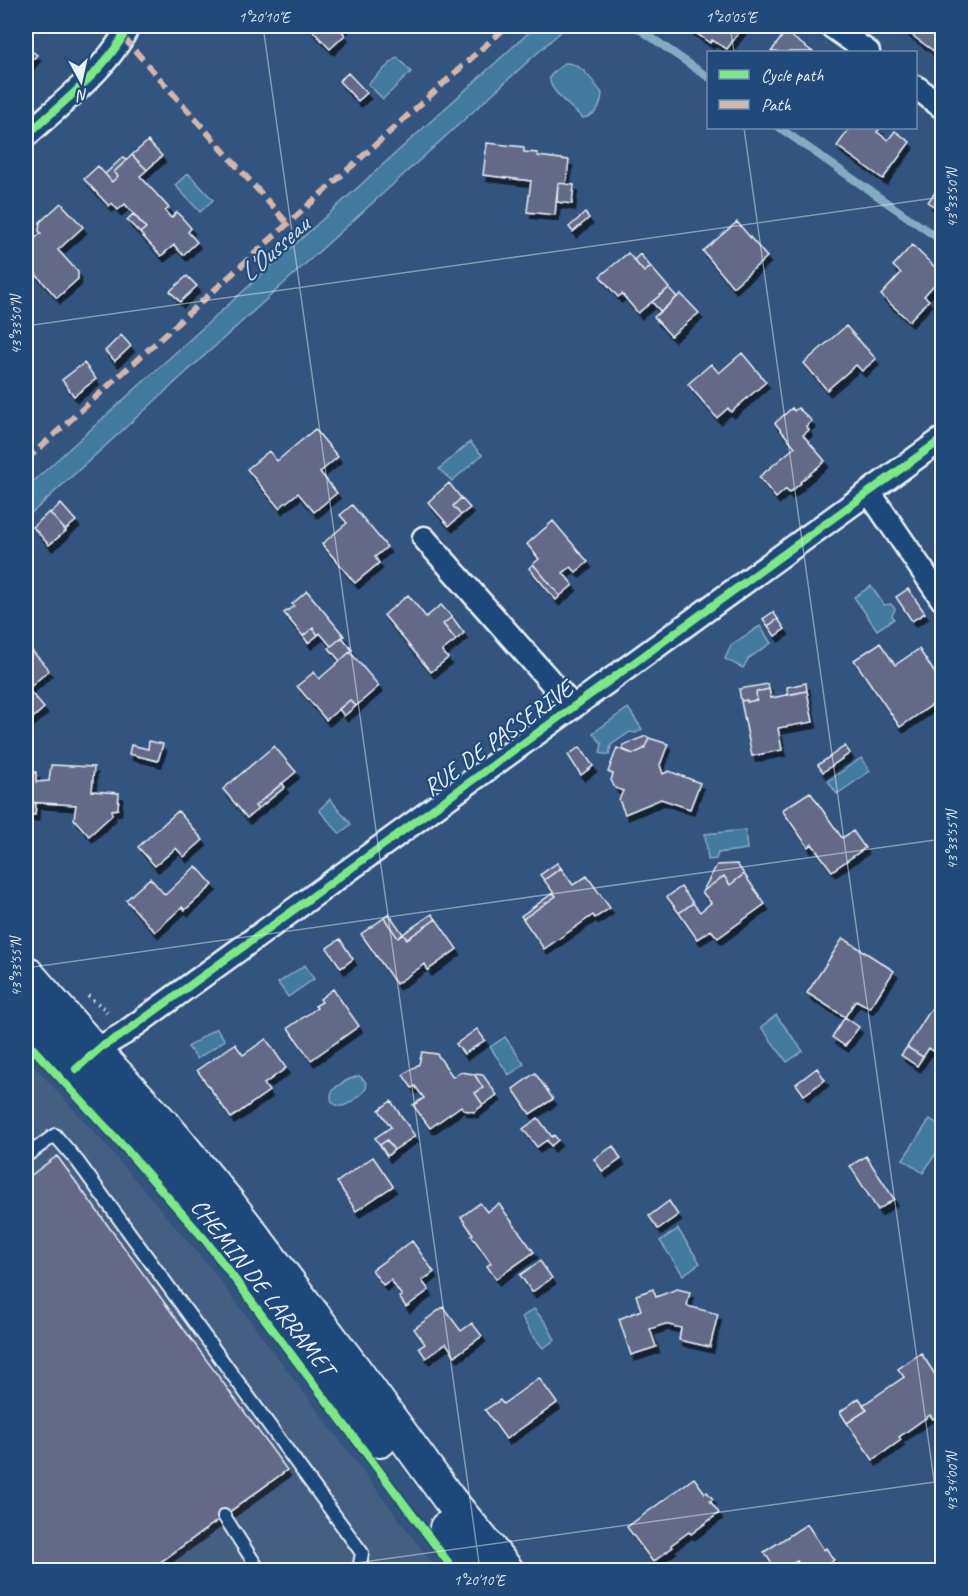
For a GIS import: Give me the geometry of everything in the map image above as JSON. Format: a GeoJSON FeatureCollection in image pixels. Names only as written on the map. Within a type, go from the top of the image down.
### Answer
{"type":"FeatureCollection","features":[{"type":"Feature","properties":{"kind":"main road","name":"CHEMIN DE LARRAMET"},"geometry":{"type":"LineString","coordinates":[[26,972],[86,1060],[287,1316],[478,1570]]}},
{"type":"Feature","properties":{"kind":"main road","name":"CHEMIN DE LARRAMET"},"geometry":{"type":"LineString","coordinates":[[26,1012],[166,1127],[228,1202],[356,1371],[449,1499],[507,1570]]}},
{"type":"Feature","properties":{"kind":"street"},"geometry":{"type":"LineString","coordinates":[[831,26],[867,51]]}},
{"type":"Feature","properties":{"kind":"street"},"geometry":{"type":"LineString","coordinates":[[26,136],[97,70],[122,29]]}},
{"type":"Feature","properties":{"kind":"street"},"geometry":{"type":"LineString","coordinates":[[917,88],[942,107]]}},
{"type":"Feature","properties":{"kind":"street","name":"RUE DE PASSERIVE"},"geometry":{"type":"LineString","coordinates":[[86,1060],[942,439]]}},
{"type":"Feature","properties":{"kind":"street"},"geometry":{"type":"LineString","coordinates":[[869,492],[942,599]]}},
{"type":"Feature","properties":{"kind":"street"},"geometry":{"type":"LineString","coordinates":[[424,538],[573,707]]}},
{"type":"Feature","properties":{"kind":"lane"},"geometry":{"type":"LineString","coordinates":[[26,1156],[55,1135],[78,1162],[362,1553],[359,1570]]}},
{"type":"Feature","properties":{"kind":"lane"},"geometry":{"type":"LineString","coordinates":[[224,1516],[259,1570]]}},
{"type":"Feature","properties":{"kind":"shaded area"},"geometry":{"type":"Polygon","coordinates":[[[536,26],[567,26],[26,518],[26,488],[536,26]]]}},
{"type":"Feature","properties":{"kind":"shaded area"},"geometry":{"type":"Polygon","coordinates":[[[397,57],[411,72],[383,99],[368,84],[397,57]]]}},
{"type":"Feature","properties":{"kind":"shaded area"},"geometry":{"type":"Polygon","coordinates":[[[565,63],[581,69],[602,93],[597,109],[588,117],[583,118],[552,87],[551,75],[565,63]]]}},
{"type":"Feature","properties":{"kind":"shaded area"},"geometry":{"type":"Polygon","coordinates":[[[188,173],[213,200],[200,212],[175,185],[188,173]]]}},
{"type":"Feature","properties":{"kind":"shaded area"},"geometry":{"type":"Polygon","coordinates":[[[470,442],[482,455],[452,481],[439,469],[470,442]]]}},
{"type":"Feature","properties":{"kind":"shaded area"},"geometry":{"type":"Polygon","coordinates":[[[871,586],[884,605],[891,604],[895,609],[892,616],[894,619],[877,630],[854,597],[871,586]]]}},
{"type":"Feature","properties":{"kind":"shaded area"},"geometry":{"type":"Polygon","coordinates":[[[760,626],[771,643],[748,659],[743,668],[725,659],[731,645],[760,626]]]}},
{"type":"Feature","properties":{"kind":"shaded area"},"geometry":{"type":"Polygon","coordinates":[[[628,708],[642,729],[636,733],[630,732],[611,745],[609,755],[600,753],[602,744],[593,733],[628,708]]]}},
{"type":"Feature","properties":{"kind":"shaded area"},"geometry":{"type":"Polygon","coordinates":[[[861,758],[870,771],[837,794],[828,781],[861,758]]]}},
{"type":"Feature","properties":{"kind":"shaded area"},"geometry":{"type":"Polygon","coordinates":[[[330,799],[351,824],[340,834],[319,810],[330,799]]]}},
{"type":"Feature","properties":{"kind":"shaded area"},"geometry":{"type":"Polygon","coordinates":[[[745,830],[747,849],[718,853],[716,859],[708,860],[705,834],[745,830]]]}},
{"type":"Feature","properties":{"kind":"shaded area"},"geometry":{"type":"Polygon","coordinates":[[[305,965],[314,979],[288,997],[278,983],[305,965]]]}},
{"type":"Feature","properties":{"kind":"shaded area"},"geometry":{"type":"Polygon","coordinates":[[[776,1015],[803,1051],[787,1062],[761,1027],[776,1015]]]}},
{"type":"Feature","properties":{"kind":"shaded area"},"geometry":{"type":"Polygon","coordinates":[[[216,1028],[225,1040],[197,1059],[188,1047],[216,1028]]]}},
{"type":"Feature","properties":{"kind":"shaded area"},"geometry":{"type":"Polygon","coordinates":[[[505,1037],[524,1064],[509,1075],[490,1047],[505,1037]]]}},
{"type":"Feature","properties":{"kind":"shaded area"},"geometry":{"type":"Polygon","coordinates":[[[26,1057],[105,1144],[212,1270],[437,1570],[26,1570],[26,1057]]]}},
{"type":"Feature","properties":{"kind":"shaded area"},"geometry":{"type":"Polygon","coordinates":[[[359,1076],[367,1085],[362,1094],[345,1105],[337,1106],[332,1102],[331,1094],[334,1089],[359,1076]]]}},
{"type":"Feature","properties":{"kind":"shaded area"},"geometry":{"type":"Polygon","coordinates":[[[930,1119],[942,1127],[942,1144],[923,1173],[903,1159],[930,1119]]]}},
{"type":"Feature","properties":{"kind":"shaded area"},"geometry":{"type":"Polygon","coordinates":[[[678,1229],[700,1263],[683,1275],[660,1241],[678,1229]]]}},
{"type":"Feature","properties":{"kind":"shaded area"},"geometry":{"type":"Polygon","coordinates":[[[534,1309],[546,1323],[555,1340],[543,1348],[522,1317],[534,1309]]]}},
{"type":"Feature","properties":{"kind":"building"},"geometry":{"type":"Polygon","coordinates":[[[308,26],[345,26],[341,30],[345,35],[330,49],[308,26]]]}},
{"type":"Feature","properties":{"kind":"building"},"geometry":{"type":"Polygon","coordinates":[[[686,26],[744,26],[727,49],[712,40],[710,43],[686,26]]]}},
{"type":"Feature","properties":{"kind":"building"},"geometry":{"type":"Polygon","coordinates":[[[911,26],[942,26],[942,57],[906,31],[911,26]]]}},
{"type":"Feature","properties":{"kind":"building"},"geometry":{"type":"Polygon","coordinates":[[[785,32],[812,51],[772,51],[785,32]]]}},
{"type":"Feature","properties":{"kind":"building"},"geometry":{"type":"Polygon","coordinates":[[[26,47],[37,55],[28,66],[26,64],[26,47]]]}},
{"type":"Feature","properties":{"kind":"building"},"geometry":{"type":"Polygon","coordinates":[[[348,73],[367,93],[358,101],[339,81],[348,73]]]}},
{"type":"Feature","properties":{"kind":"building"},"geometry":{"type":"Polygon","coordinates":[[[849,129],[879,129],[877,132],[888,140],[895,131],[910,142],[883,179],[837,146],[849,129]]]}},
{"type":"Feature","properties":{"kind":"building"},"geometry":{"type":"Polygon","coordinates":[[[148,141],[162,156],[147,170],[132,155],[148,141]]]}},
{"type":"Feature","properties":{"kind":"building"},"geometry":{"type":"Polygon","coordinates":[[[487,143],[524,147],[524,152],[569,160],[566,184],[558,183],[555,215],[527,212],[531,181],[483,175],[487,143]]]}},
{"type":"Feature","properties":{"kind":"building"},"geometry":{"type":"Polygon","coordinates":[[[132,155],[147,170],[140,176],[169,208],[165,211],[171,218],[177,212],[191,228],[188,232],[197,242],[183,255],[174,245],[161,256],[140,233],[146,228],[125,204],[118,210],[112,203],[109,206],[84,179],[98,166],[112,182],[118,176],[114,172],[132,155]]]}},
{"type":"Feature","properties":{"kind":"building"},"geometry":{"type":"Polygon","coordinates":[[[123,157],[126,161],[114,172],[118,176],[112,182],[105,174],[123,157]]]}},
{"type":"Feature","properties":{"kind":"building"},"geometry":{"type":"Polygon","coordinates":[[[558,183],[574,185],[572,204],[557,202],[558,183]]]}},
{"type":"Feature","properties":{"kind":"building"},"geometry":{"type":"Polygon","coordinates":[[[942,183],[942,212],[928,202],[942,183]]]}},
{"type":"Feature","properties":{"kind":"building"},"geometry":{"type":"Polygon","coordinates":[[[61,203],[83,227],[58,250],[78,272],[78,279],[57,298],[26,263],[26,233],[32,241],[41,233],[39,231],[40,222],[61,203]]]}},
{"type":"Feature","properties":{"kind":"building"},"geometry":{"type":"Polygon","coordinates":[[[585,213],[589,218],[573,232],[569,227],[585,213]]]}},
{"type":"Feature","properties":{"kind":"building"},"geometry":{"type":"Polygon","coordinates":[[[133,214],[146,228],[140,233],[127,220],[133,214]]]}},
{"type":"Feature","properties":{"kind":"building"},"geometry":{"type":"Polygon","coordinates":[[[737,222],[767,257],[733,287],[703,251],[737,222]]]}},
{"type":"Feature","properties":{"kind":"building"},"geometry":{"type":"Polygon","coordinates":[[[912,245],[942,276],[924,296],[929,300],[909,321],[881,295],[901,273],[893,266],[912,245]]]}},
{"type":"Feature","properties":{"kind":"building"},"geometry":{"type":"Polygon","coordinates":[[[628,253],[644,272],[651,267],[669,288],[638,313],[622,294],[618,297],[600,276],[628,253]]]}},
{"type":"Feature","properties":{"kind":"building"},"geometry":{"type":"Polygon","coordinates":[[[640,254],[651,267],[644,272],[634,260],[640,254]]]}},
{"type":"Feature","properties":{"kind":"building"},"geometry":{"type":"Polygon","coordinates":[[[187,276],[197,286],[180,302],[170,291],[187,276]]]}},
{"type":"Feature","properties":{"kind":"building"},"geometry":{"type":"Polygon","coordinates":[[[669,288],[677,297],[661,312],[652,302],[669,288]]]}},
{"type":"Feature","properties":{"kind":"building"},"geometry":{"type":"Polygon","coordinates":[[[681,294],[699,313],[671,336],[654,317],[681,294]]]}},
{"type":"Feature","properties":{"kind":"building"},"geometry":{"type":"Polygon","coordinates":[[[846,326],[876,359],[862,371],[856,365],[827,390],[804,363],[846,326]]]}},
{"type":"Feature","properties":{"kind":"building"},"geometry":{"type":"Polygon","coordinates":[[[121,335],[131,346],[115,361],[105,351],[121,335]]]}},
{"type":"Feature","properties":{"kind":"building"},"geometry":{"type":"Polygon","coordinates":[[[742,353],[766,382],[731,412],[728,408],[717,418],[688,384],[711,364],[719,373],[742,353]]]}},
{"type":"Feature","properties":{"kind":"building"},"geometry":{"type":"Polygon","coordinates":[[[84,363],[96,379],[74,396],[62,380],[84,363]]]}},
{"type":"Feature","properties":{"kind":"building"},"geometry":{"type":"Polygon","coordinates":[[[792,408],[794,411],[798,408],[812,421],[806,426],[809,430],[803,435],[825,461],[789,493],[786,489],[776,498],[759,477],[795,447],[775,423],[792,408]]]}},
{"type":"Feature","properties":{"kind":"building"},"geometry":{"type":"Polygon","coordinates":[[[315,429],[338,457],[320,472],[337,493],[314,512],[298,493],[279,508],[247,469],[269,451],[277,461],[315,429]]]}},
{"type":"Feature","properties":{"kind":"building"},"geometry":{"type":"Polygon","coordinates":[[[449,483],[461,498],[453,506],[461,515],[449,526],[428,502],[449,483]]]}},
{"type":"Feature","properties":{"kind":"building"},"geometry":{"type":"Polygon","coordinates":[[[461,498],[470,508],[461,515],[453,506],[461,498]]]}},
{"type":"Feature","properties":{"kind":"building"},"geometry":{"type":"Polygon","coordinates":[[[61,504],[76,521],[65,530],[50,513],[61,504]]]}},
{"type":"Feature","properties":{"kind":"building"},"geometry":{"type":"Polygon","coordinates":[[[352,505],[387,547],[375,557],[379,563],[355,583],[322,544],[347,523],[340,515],[352,505]]]}},
{"type":"Feature","properties":{"kind":"building"},"geometry":{"type":"Polygon","coordinates":[[[49,512],[66,531],[49,545],[33,527],[49,512]]]}},
{"type":"Feature","properties":{"kind":"building"},"geometry":{"type":"Polygon","coordinates":[[[553,521],[588,562],[576,572],[571,567],[563,573],[573,585],[560,596],[533,564],[539,559],[527,544],[553,521]]]}},
{"type":"Feature","properties":{"kind":"building"},"geometry":{"type":"Polygon","coordinates":[[[533,564],[560,596],[556,600],[529,568],[533,564]]]}},
{"type":"Feature","properties":{"kind":"building"},"geometry":{"type":"Polygon","coordinates":[[[908,589],[925,613],[912,621],[896,597],[908,589]]]}},
{"type":"Feature","properties":{"kind":"building"},"geometry":{"type":"Polygon","coordinates":[[[307,591],[344,636],[331,646],[313,628],[303,636],[284,613],[294,606],[292,604],[307,591]]]}},
{"type":"Feature","properties":{"kind":"building"},"geometry":{"type":"Polygon","coordinates":[[[408,595],[426,617],[441,605],[452,617],[443,624],[456,640],[442,651],[448,658],[431,672],[384,615],[408,595]]]}},
{"type":"Feature","properties":{"kind":"building"},"geometry":{"type":"Polygon","coordinates":[[[773,612],[778,619],[768,626],[763,619],[773,612]]]}},
{"type":"Feature","properties":{"kind":"building"},"geometry":{"type":"Polygon","coordinates":[[[452,617],[464,633],[456,640],[443,624],[452,617]]]}},
{"type":"Feature","properties":{"kind":"building"},"geometry":{"type":"Polygon","coordinates":[[[778,619],[785,629],[775,636],[768,626],[778,619]]]}},
{"type":"Feature","properties":{"kind":"building"},"geometry":{"type":"Polygon","coordinates":[[[313,628],[318,635],[308,643],[303,636],[313,628]]]}},
{"type":"Feature","properties":{"kind":"building"},"geometry":{"type":"Polygon","coordinates":[[[342,637],[352,650],[340,661],[329,648],[342,637]]]}},
{"type":"Feature","properties":{"kind":"building"},"geometry":{"type":"Polygon","coordinates":[[[880,643],[895,665],[919,649],[942,684],[942,698],[900,727],[854,660],[880,643]]]}},
{"type":"Feature","properties":{"kind":"building"},"geometry":{"type":"Polygon","coordinates":[[[26,644],[49,670],[28,689],[44,708],[26,724],[26,644]]]}},
{"type":"Feature","properties":{"kind":"building"},"geometry":{"type":"Polygon","coordinates":[[[350,652],[379,686],[356,706],[350,700],[326,720],[297,686],[314,672],[319,679],[350,652]]]}},
{"type":"Feature","properties":{"kind":"building"},"geometry":{"type":"Polygon","coordinates":[[[806,683],[807,691],[788,695],[787,687],[806,683]]]}},
{"type":"Feature","properties":{"kind":"building"},"geometry":{"type":"Polygon","coordinates":[[[768,684],[769,689],[756,692],[757,700],[741,701],[739,689],[768,684]]]}},
{"type":"Feature","properties":{"kind":"building"},"geometry":{"type":"Polygon","coordinates":[[[769,689],[771,698],[807,691],[813,722],[778,728],[782,750],[752,756],[741,701],[757,700],[756,692],[769,689]]]}},
{"type":"Feature","properties":{"kind":"building"},"geometry":{"type":"Polygon","coordinates":[[[350,700],[356,706],[344,716],[339,709],[350,700]]]}},
{"type":"Feature","properties":{"kind":"building"},"geometry":{"type":"Polygon","coordinates":[[[646,736],[649,738],[644,749],[633,754],[622,749],[623,745],[646,736]]]}},
{"type":"Feature","properties":{"kind":"building"},"geometry":{"type":"Polygon","coordinates":[[[649,738],[668,744],[660,765],[663,774],[669,771],[700,783],[690,809],[661,799],[625,814],[619,800],[623,791],[615,788],[611,780],[613,774],[608,772],[617,748],[633,754],[644,749],[649,738]]]}},
{"type":"Feature","properties":{"kind":"building"},"geometry":{"type":"Polygon","coordinates":[[[149,741],[163,744],[158,761],[129,754],[131,745],[148,749],[149,741]]]}},
{"type":"Feature","properties":{"kind":"building"},"geometry":{"type":"Polygon","coordinates":[[[274,746],[296,772],[255,806],[258,809],[247,818],[223,789],[274,746]]]}},
{"type":"Feature","properties":{"kind":"building"},"geometry":{"type":"Polygon","coordinates":[[[845,746],[850,753],[823,772],[818,765],[845,746]]]}},
{"type":"Feature","properties":{"kind":"building"},"geometry":{"type":"Polygon","coordinates":[[[580,747],[593,766],[581,775],[568,755],[580,747]]]}},
{"type":"Feature","properties":{"kind":"building"},"geometry":{"type":"Polygon","coordinates":[[[51,765],[94,767],[92,791],[119,793],[118,809],[112,810],[112,815],[89,836],[74,819],[76,805],[26,802],[26,772],[36,772],[36,782],[49,781],[51,765]]]}},
{"type":"Feature","properties":{"kind":"building"},"geometry":{"type":"Polygon","coordinates":[[[282,783],[285,787],[258,809],[255,806],[282,783]]]}},
{"type":"Feature","properties":{"kind":"building"},"geometry":{"type":"Polygon","coordinates":[[[810,792],[842,838],[853,831],[865,848],[832,871],[812,844],[808,847],[782,810],[810,792]]]}},
{"type":"Feature","properties":{"kind":"building"},"geometry":{"type":"Polygon","coordinates":[[[26,802],[36,803],[35,815],[26,815],[26,802]]]}},
{"type":"Feature","properties":{"kind":"building"},"geometry":{"type":"Polygon","coordinates":[[[178,811],[203,840],[184,857],[176,848],[155,866],[138,847],[178,811]]]}},
{"type":"Feature","properties":{"kind":"building"},"geometry":{"type":"Polygon","coordinates":[[[557,863],[561,868],[544,880],[540,875],[557,863]]]}},
{"type":"Feature","properties":{"kind":"building"},"geometry":{"type":"Polygon","coordinates":[[[737,864],[744,874],[730,885],[724,876],[702,892],[717,865],[737,864]]]}},
{"type":"Feature","properties":{"kind":"building"},"geometry":{"type":"Polygon","coordinates":[[[196,866],[213,885],[185,910],[182,907],[155,932],[126,900],[150,878],[165,895],[196,866]]]}},
{"type":"Feature","properties":{"kind":"building"},"geometry":{"type":"Polygon","coordinates":[[[561,868],[573,885],[587,876],[610,908],[595,918],[593,915],[544,949],[523,919],[556,896],[544,880],[561,868]]]}},
{"type":"Feature","properties":{"kind":"building"},"geometry":{"type":"Polygon","coordinates":[[[744,874],[765,904],[718,938],[711,930],[697,939],[679,913],[693,903],[700,912],[711,903],[702,892],[724,876],[730,885],[744,874]]]}},
{"type":"Feature","properties":{"kind":"building"},"geometry":{"type":"Polygon","coordinates":[[[681,887],[693,903],[679,913],[667,897],[681,887]]]}},
{"type":"Feature","properties":{"kind":"building"},"geometry":{"type":"Polygon","coordinates":[[[553,893],[556,896],[523,919],[521,916],[553,893]]]}},
{"type":"Feature","properties":{"kind":"building"},"geometry":{"type":"Polygon","coordinates":[[[389,914],[403,934],[398,938],[384,918],[389,914]]]}},
{"type":"Feature","properties":{"kind":"building"},"geometry":{"type":"Polygon","coordinates":[[[432,914],[436,919],[407,939],[403,934],[432,914]]]}},
{"type":"Feature","properties":{"kind":"building"},"geometry":{"type":"Polygon","coordinates":[[[384,918],[398,938],[403,934],[407,939],[436,919],[457,949],[428,970],[425,964],[396,984],[361,934],[384,918]]]}},
{"type":"Feature","properties":{"kind":"building"},"geometry":{"type":"Polygon","coordinates":[[[843,938],[894,971],[870,1008],[856,1000],[845,1017],[807,993],[843,938]]]}},
{"type":"Feature","properties":{"kind":"building"},"geometry":{"type":"Polygon","coordinates":[[[340,939],[353,959],[341,968],[327,948],[340,939]]]}},
{"type":"Feature","properties":{"kind":"building"},"geometry":{"type":"Polygon","coordinates":[[[333,989],[359,1026],[311,1060],[288,1028],[317,1008],[315,1006],[322,1002],[320,999],[333,989]]]}},
{"type":"Feature","properties":{"kind":"building"},"geometry":{"type":"Polygon","coordinates":[[[935,1003],[942,1008],[942,1057],[929,1048],[923,1057],[907,1047],[935,1003]]]}},
{"type":"Feature","properties":{"kind":"building"},"geometry":{"type":"Polygon","coordinates":[[[845,1017],[859,1027],[845,1046],[832,1037],[845,1017]]]}},
{"type":"Feature","properties":{"kind":"building"},"geometry":{"type":"Polygon","coordinates":[[[477,1029],[485,1040],[464,1054],[456,1044],[477,1029]]]}},
{"type":"Feature","properties":{"kind":"building"},"geometry":{"type":"Polygon","coordinates":[[[266,1039],[286,1068],[264,1084],[269,1091],[231,1118],[197,1070],[235,1044],[243,1055],[266,1039]]]}},
{"type":"Feature","properties":{"kind":"building"},"geometry":{"type":"Polygon","coordinates":[[[907,1047],[923,1057],[917,1066],[901,1055],[907,1047]]]}},
{"type":"Feature","properties":{"kind":"building"},"geometry":{"type":"Polygon","coordinates":[[[422,1052],[437,1054],[453,1077],[460,1072],[474,1074],[483,1088],[475,1093],[483,1105],[474,1112],[464,1110],[461,1106],[430,1128],[413,1105],[424,1098],[415,1086],[412,1088],[403,1075],[419,1064],[422,1052]]]}},
{"type":"Feature","properties":{"kind":"building"},"geometry":{"type":"Polygon","coordinates":[[[817,1068],[825,1080],[804,1095],[796,1084],[817,1068]]]}},
{"type":"Feature","properties":{"kind":"building"},"geometry":{"type":"Polygon","coordinates":[[[535,1073],[553,1099],[530,1114],[513,1089],[535,1073]]]}},
{"type":"Feature","properties":{"kind":"building"},"geometry":{"type":"Polygon","coordinates":[[[474,1074],[483,1075],[497,1095],[483,1105],[475,1093],[483,1088],[474,1074]]]}},
{"type":"Feature","properties":{"kind":"building"},"geometry":{"type":"Polygon","coordinates":[[[391,1101],[415,1136],[394,1150],[387,1140],[380,1145],[375,1138],[391,1127],[379,1110],[391,1101]]]}},
{"type":"Feature","properties":{"kind":"building"},"geometry":{"type":"Polygon","coordinates":[[[538,1118],[552,1137],[554,1135],[558,1140],[551,1146],[547,1140],[537,1147],[523,1129],[538,1118]]]}},
{"type":"Feature","properties":{"kind":"building"},"geometry":{"type":"Polygon","coordinates":[[[387,1140],[394,1150],[387,1156],[380,1145],[387,1140]]]}},
{"type":"Feature","properties":{"kind":"building"},"geometry":{"type":"Polygon","coordinates":[[[613,1146],[621,1159],[603,1172],[594,1159],[613,1146]]]}},
{"type":"Feature","properties":{"kind":"building"},"geometry":{"type":"Polygon","coordinates":[[[57,1156],[287,1470],[158,1564],[163,1570],[26,1570],[26,1179],[57,1156]]]}},
{"type":"Feature","properties":{"kind":"building"},"geometry":{"type":"Polygon","coordinates":[[[866,1156],[894,1199],[878,1210],[850,1166],[866,1156]]]}},
{"type":"Feature","properties":{"kind":"building"},"geometry":{"type":"Polygon","coordinates":[[[373,1157],[393,1186],[356,1211],[337,1182],[373,1157]]]}},
{"type":"Feature","properties":{"kind":"building"},"geometry":{"type":"Polygon","coordinates":[[[669,1201],[678,1215],[658,1229],[649,1216],[669,1201]]]}},
{"type":"Feature","properties":{"kind":"building"},"geometry":{"type":"Polygon","coordinates":[[[480,1203],[487,1212],[499,1204],[534,1252],[496,1279],[487,1266],[491,1263],[461,1217],[480,1203]]]}},
{"type":"Feature","properties":{"kind":"building"},"geometry":{"type":"Polygon","coordinates":[[[412,1241],[434,1272],[422,1281],[429,1290],[406,1307],[399,1297],[402,1296],[391,1280],[383,1285],[372,1270],[412,1241]]]}},
{"type":"Feature","properties":{"kind":"building"},"geometry":{"type":"Polygon","coordinates":[[[540,1261],[552,1278],[532,1292],[520,1275],[540,1261]]]}},
{"type":"Feature","properties":{"kind":"building"},"geometry":{"type":"Polygon","coordinates":[[[653,1289],[656,1297],[677,1289],[690,1292],[687,1306],[718,1314],[710,1347],[679,1340],[681,1328],[665,1324],[650,1329],[656,1347],[631,1355],[619,1319],[641,1310],[636,1295],[653,1289]]]}},
{"type":"Feature","properties":{"kind":"building"},"geometry":{"type":"Polygon","coordinates":[[[443,1307],[461,1331],[472,1323],[482,1336],[455,1356],[446,1343],[426,1358],[419,1348],[425,1344],[414,1329],[443,1307]]]}},
{"type":"Feature","properties":{"kind":"building"},"geometry":{"type":"Polygon","coordinates":[[[921,1353],[942,1385],[942,1412],[933,1419],[930,1415],[899,1437],[901,1440],[873,1460],[847,1423],[867,1410],[863,1405],[904,1377],[898,1369],[921,1353]]]}},
{"type":"Feature","properties":{"kind":"building"},"geometry":{"type":"Polygon","coordinates":[[[539,1378],[557,1403],[506,1439],[485,1410],[500,1400],[503,1404],[539,1378]]]}},
{"type":"Feature","properties":{"kind":"building"},"geometry":{"type":"Polygon","coordinates":[[[859,1398],[867,1410],[847,1423],[840,1412],[859,1398]]]}},
{"type":"Feature","properties":{"kind":"building"},"geometry":{"type":"Polygon","coordinates":[[[694,1478],[705,1493],[707,1492],[713,1499],[710,1501],[719,1513],[691,1534],[689,1532],[671,1545],[673,1547],[653,1562],[627,1527],[694,1478]]]}},
{"type":"Feature","properties":{"kind":"building"},"geometry":{"type":"Polygon","coordinates":[[[807,1524],[824,1550],[826,1548],[834,1560],[818,1570],[804,1570],[797,1561],[789,1570],[776,1570],[764,1552],[807,1524]]]}},
{"type":"Feature","properties":{"kind":"waterway"},"geometry":{"type":"LineString","coordinates":[[635,26],[707,76]]}},
{"type":"Feature","properties":{"kind":"waterway"},"geometry":{"type":"LineString","coordinates":[[781,129],[942,241]]}},
{"type":"Feature","properties":{"kind":"marked path"},"geometry":{"type":"LineString","coordinates":[[26,460],[507,26]]}},
{"type":"Feature","properties":{"kind":"marked path"},"geometry":{"type":"LineString","coordinates":[[123,37],[287,223]]}},
{"type":"Feature","properties":{"kind":"cycle path"},"geometry":{"type":"LineString","coordinates":[[26,136],[97,70],[120,41],[128,26]]}},
{"type":"Feature","properties":{"kind":"cycle path"},"geometry":{"type":"LineString","coordinates":[[76,1069],[101,1047],[123,1034],[942,439]]}},
{"type":"Feature","properties":{"kind":"cycle path"},"geometry":{"type":"LineString","coordinates":[[26,1041],[124,1147],[206,1241],[454,1570]]}},
{"type":"Feature","properties":{"kind":"water label","name":"L'Ousseau"},"geometry":{"type":"Point","coordinates":[274,249]}}]}
